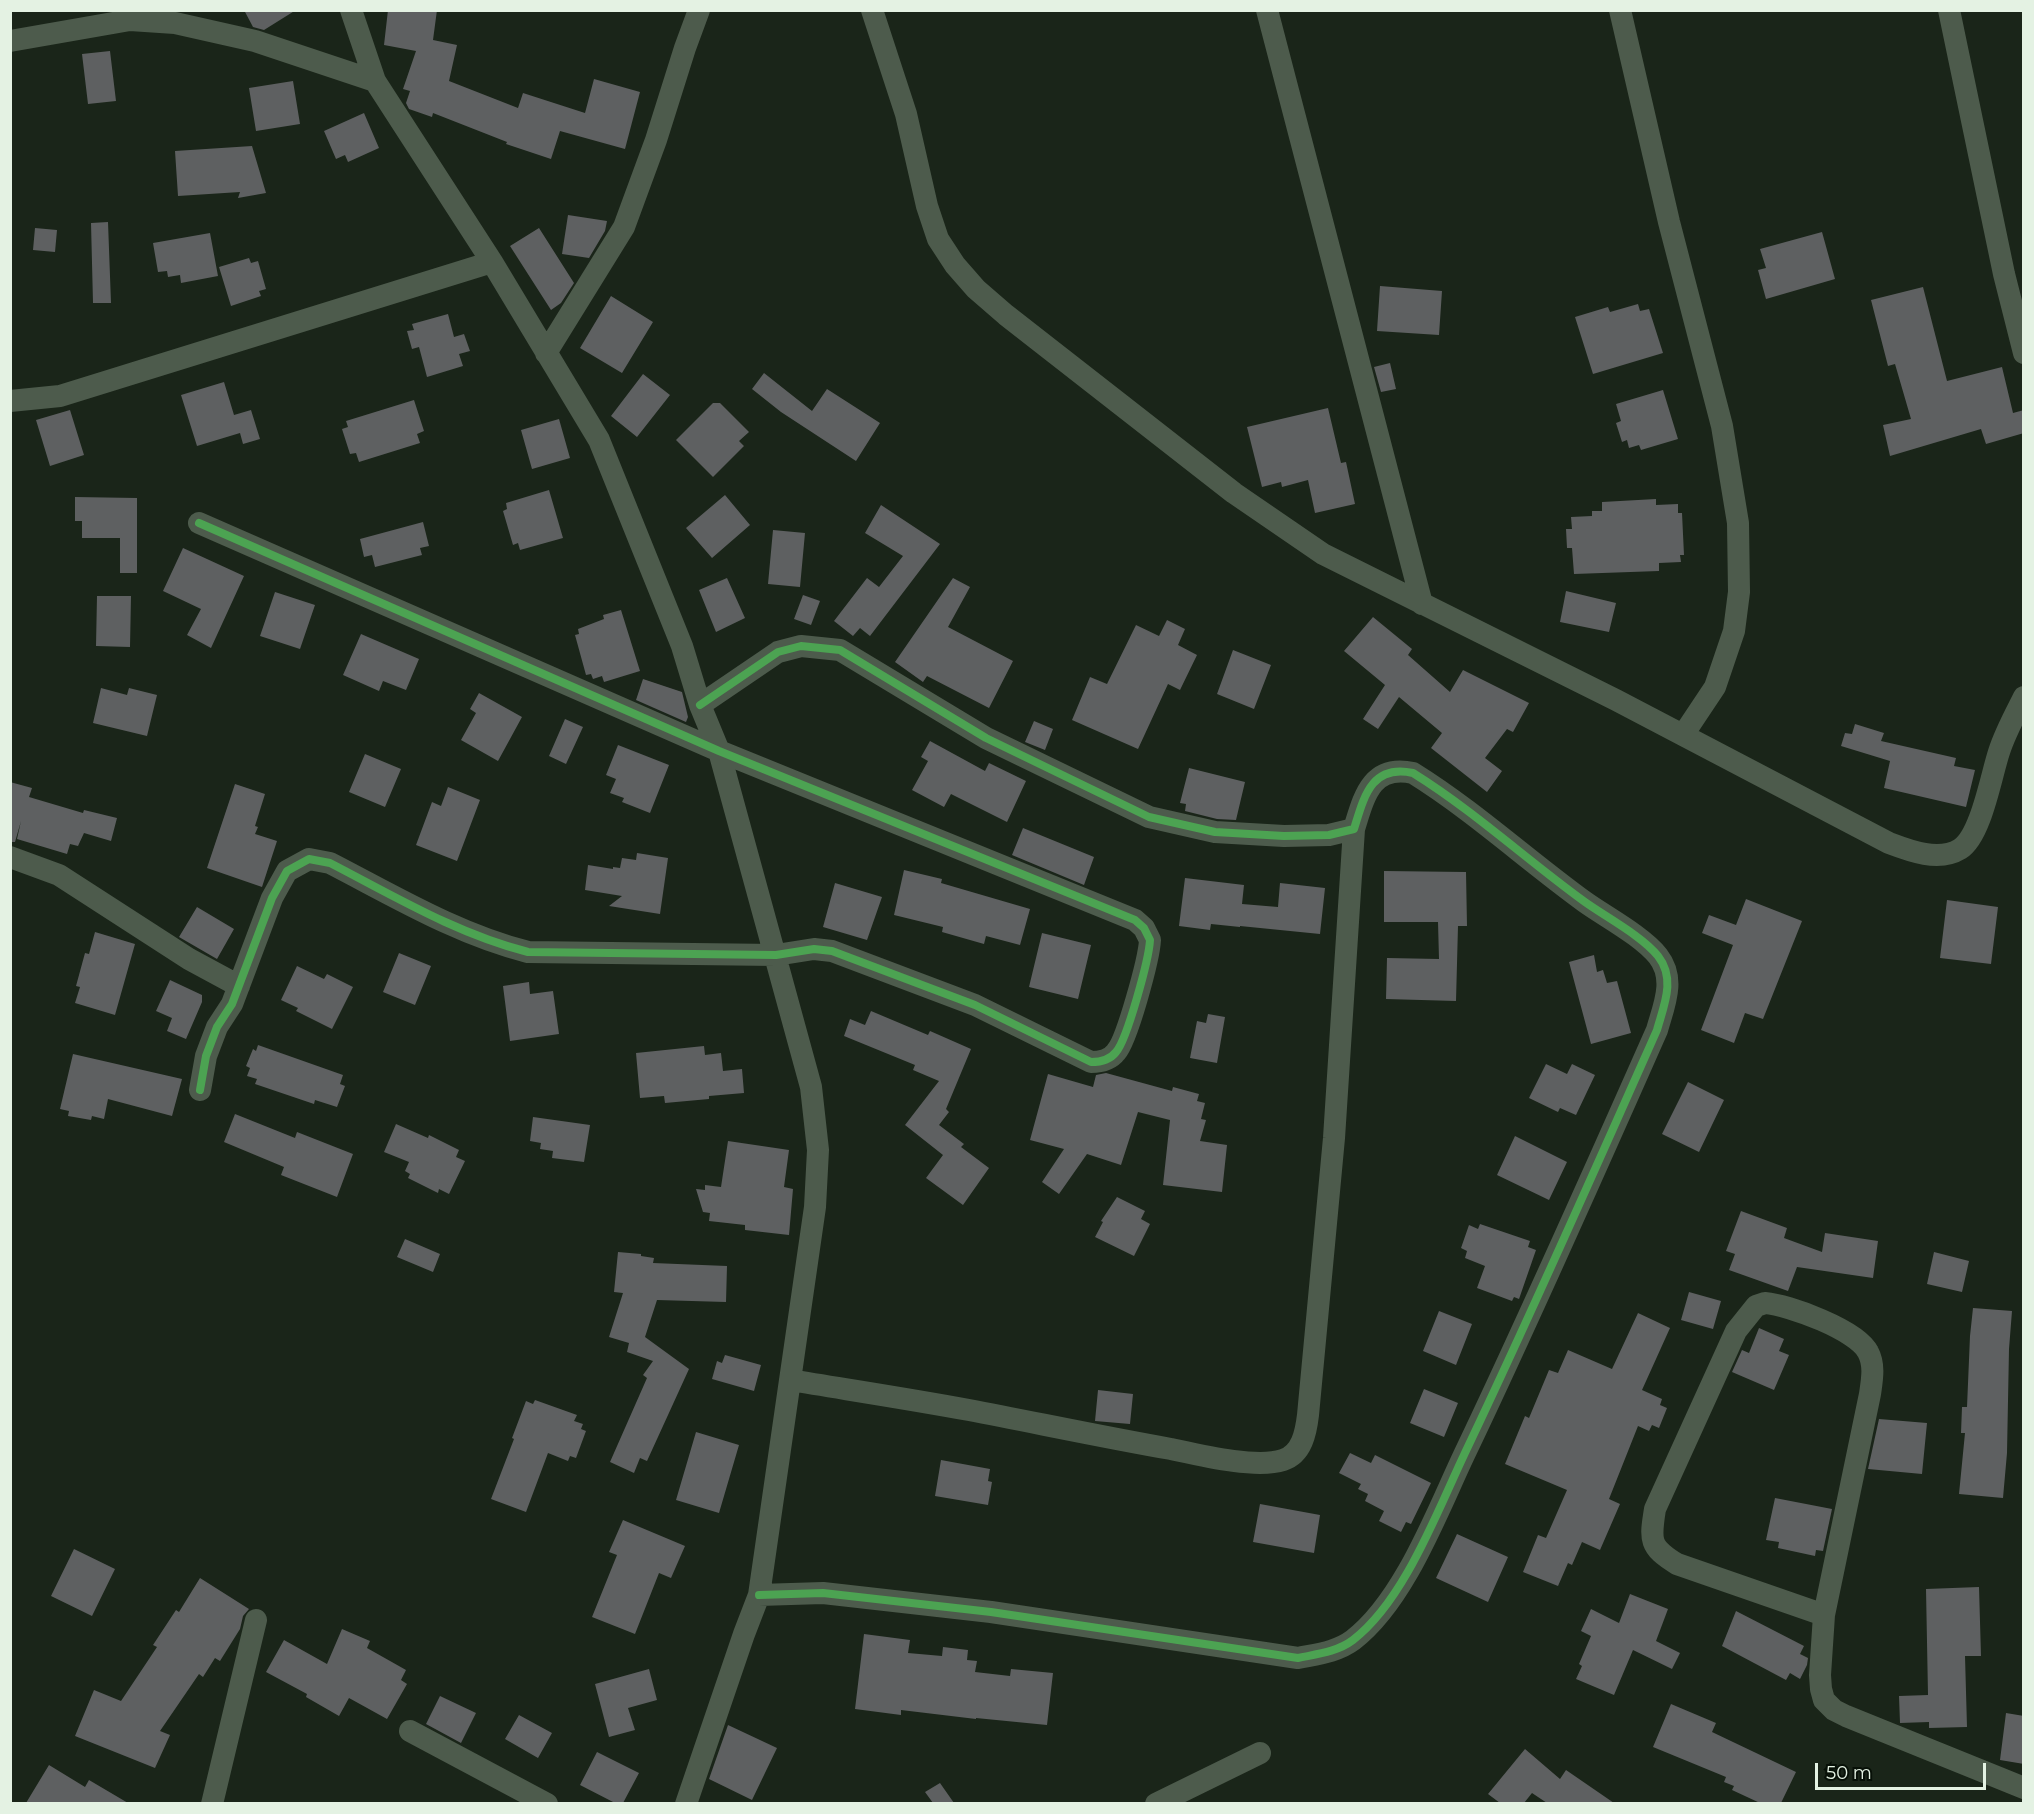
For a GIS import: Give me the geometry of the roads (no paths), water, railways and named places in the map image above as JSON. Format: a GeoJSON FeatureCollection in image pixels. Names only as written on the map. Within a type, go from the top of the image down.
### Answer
{"type":"FeatureCollection","features":[{"type":"Feature","properties":{"kind":"street"},"geometry":{"type":"LineString","coordinates":[[351,10],[375,81],[492,262],[599,440],[682,646],[699,705],[719,752],[811,1087],[818,1150],[815,1207],[759,1595],[686,1803]]}},
{"type":"Feature","properties":{"kind":"street"},"geometry":{"type":"LineString","coordinates":[[546,353],[624,227],[657,140],[699,10]]}},
{"type":"Feature","properties":{"kind":"street"},"geometry":{"type":"LineString","coordinates":[[872,10],[906,114],[927,206],[938,239],[955,265],[976,289],[1016,322],[1234,493],[1323,554],[1616,700],[1889,843],[1920,854],[1947,854],[1961,849],[1974,835],[1999,750],[2024,697]]}},
{"type":"Feature","properties":{"kind":"street"},"geometry":{"type":"LineString","coordinates":[[1267,10],[1422,604]]}},
{"type":"Feature","properties":{"kind":"street"},"geometry":{"type":"LineString","coordinates":[[1620,10],[1669,222],[1722,426],[1738,523],[1739,592],[1734,631],[1715,687],[1683,735]]}},
{"type":"Feature","properties":{"kind":"street"},"geometry":{"type":"LineString","coordinates":[[1949,10],[2004,274],[2024,353]]}},
{"type":"Feature","properties":{"kind":"street"},"geometry":{"type":"LineString","coordinates":[[10,41],[130,20],[175,23],[255,41],[375,81]]}},
{"type":"Feature","properties":{"kind":"street"},"geometry":{"type":"LineString","coordinates":[[10,401],[60,396],[492,262]]}},
{"type":"Feature","properties":{"kind":"street"},"geometry":{"type":"LineString","coordinates":[[199,523],[719,752],[1135,920],[1144,927],[1150,940],[1137,997],[1121,1043],[1116,1053],[1099,1062],[1091,1062],[975,1005],[832,951],[814,949],[776,955],[528,952],[500,945],[455,928],[330,863],[309,859],[287,871],[272,898],[232,1004],[217,1027],[206,1056],[200,1090]]}},
{"type":"Feature","properties":{"kind":"street"},"geometry":{"type":"LineString","coordinates":[[699,705],[778,652],[801,646],[840,650],[986,738],[1149,817],[1215,832],[1284,836],[1329,835],[1354,830]]}},
{"type":"Feature","properties":{"kind":"street"},"geometry":{"type":"LineString","coordinates":[[759,1595],[823,1593],[991,1612],[1298,1658],[1333,1650],[1353,1640],[1376,1617],[1406,1576],[1495,1391],[1657,1030],[1669,991],[1668,976],[1658,957],[1636,938],[1413,773],[1399,770],[1384,774],[1364,796],[1354,830],[1334,1138],[1308,1415],[1306,1432],[1293,1455],[1283,1460],[1257,1463],[1201,1455],[967,1410],[790,1380]]}},
{"type":"Feature","properties":{"kind":"street"},"geometry":{"type":"LineString","coordinates":[[10,857],[59,875],[189,959],[239,986]]}},
{"type":"Feature","properties":{"kind":"street"},"geometry":{"type":"LineString","coordinates":[[1824,1615],[1677,1564],[1658,1549],[1651,1534],[1655,1509],[1736,1331],[1756,1306],[1765,1303],[1830,1323],[1860,1341],[1871,1359],[1870,1394],[1824,1615],[1820,1675],[1824,1700],[1834,1710],[1902,1740],[2024,1788]]}},
{"type":"Feature","properties":{"kind":"street"},"geometry":{"type":"LineString","coordinates":[[212,1803],[256,1620]]}},
{"type":"Feature","properties":{"kind":"street"},"geometry":{"type":"LineString","coordinates":[[410,1731],[548,1803]]}},
{"type":"Feature","properties":{"kind":"street"},"geometry":{"type":"LineString","coordinates":[[1156,1803],[1260,1753]]}}]}
